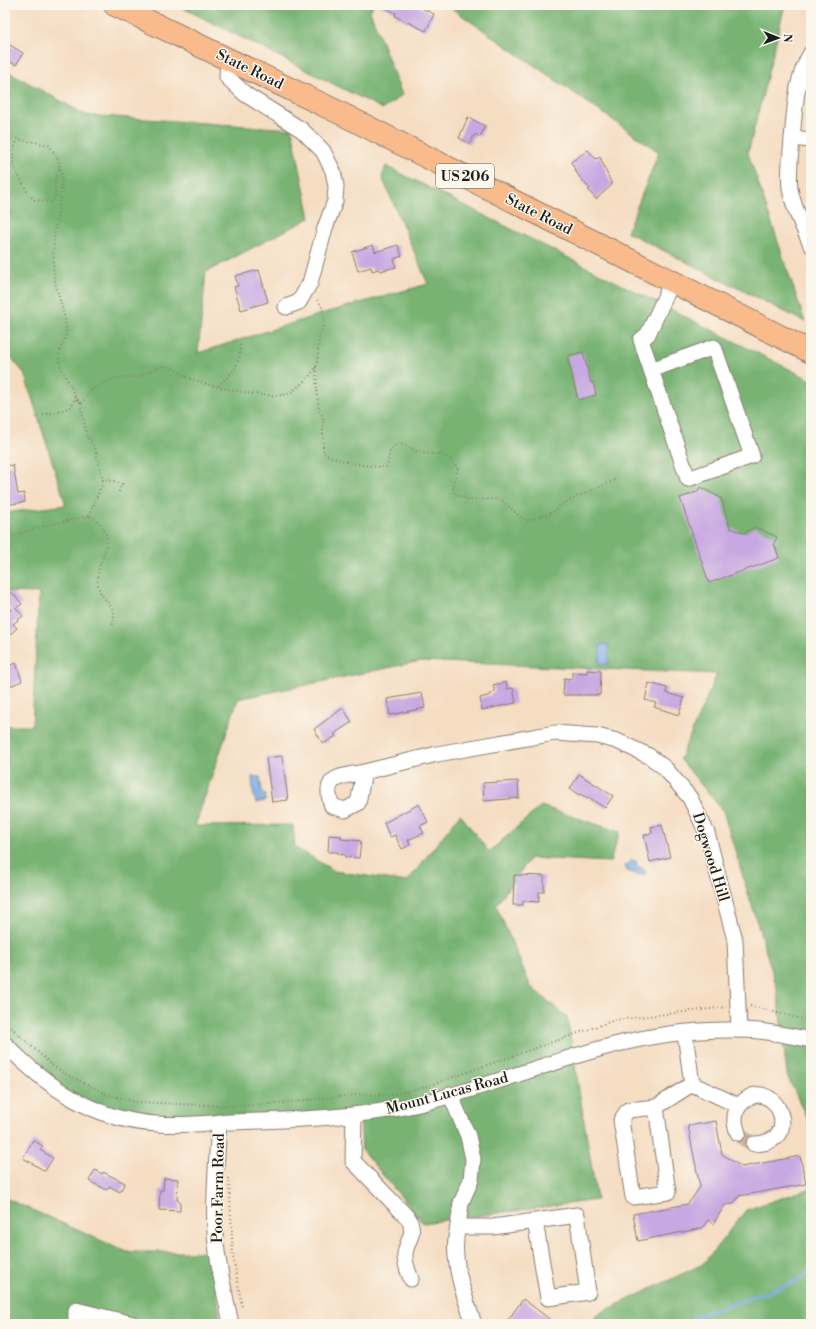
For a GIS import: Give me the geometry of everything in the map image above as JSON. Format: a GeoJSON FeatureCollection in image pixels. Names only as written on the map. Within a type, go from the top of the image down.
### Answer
{"type":"FeatureCollection","features":[{"type":"Feature","properties":{"kind":"highway","name":"State Road"},"geometry":{"type":"LineString","coordinates":[[115,5],[340,113],[811,352]]}},
{"type":"Feature","properties":{"kind":"street"},"geometry":{"type":"LineString","coordinates":[[811,53],[802,72],[797,89],[789,169],[790,187],[794,204],[811,245]]}},
{"type":"Feature","properties":{"kind":"street"},"geometry":{"type":"LineString","coordinates":[[228,59],[227,77],[245,94],[302,130],[323,151],[333,171],[336,186],[336,201],[325,228],[310,283],[299,302],[286,307]]}},
{"type":"Feature","properties":{"kind":"street"},"geometry":{"type":"LineString","coordinates":[[792,138],[811,140]]}},
{"type":"Feature","properties":{"kind":"street"},"geometry":{"type":"LineString","coordinates":[[651,370],[714,346],[752,456],[688,479],[651,370],[641,340],[648,334],[672,282]]}},
{"type":"Feature","properties":{"kind":"street","name":"Dogwood Hill"},"geometry":{"type":"LineString","coordinates":[[364,772],[437,754],[555,733],[597,736],[617,741],[649,756],[665,768],[690,798],[706,833],[735,940],[739,1030]]}},
{"type":"Feature","properties":{"kind":"street","name":"Mount Lucas Road"},"geometry":{"type":"LineString","coordinates":[[5,1044],[46,1083],[65,1095],[89,1107],[132,1121],[158,1124],[354,1115],[421,1103],[611,1045],[684,1034],[739,1030],[811,1040]]}},
{"type":"Feature","properties":{"kind":"street"},"geometry":{"type":"LineString","coordinates":[[684,1034],[692,1084]]}},
{"type":"Feature","properties":{"kind":"street"},"geometry":{"type":"LineString","coordinates":[[692,1084],[739,1106]]}},
{"type":"Feature","properties":{"kind":"street"},"geometry":{"type":"LineString","coordinates":[[656,1107],[668,1192],[633,1198],[621,1120],[628,1110],[656,1107],[692,1084]]}},
{"type":"Feature","properties":{"kind":"street"},"geometry":{"type":"LineString","coordinates":[[450,1094],[468,1136],[473,1159],[472,1180],[461,1203],[455,1239],[461,1289],[473,1321]]}},
{"type":"Feature","properties":{"kind":"street"},"geometry":{"type":"LineString","coordinates":[[738,1133],[734,1121],[735,1113],[739,1106],[745,1100],[760,1096],[768,1098],[780,1108],[782,1123],[780,1131],[769,1141],[754,1144]]}},
{"type":"Feature","properties":{"kind":"street"},"geometry":{"type":"LineString","coordinates":[[354,1115],[353,1161],[409,1219],[413,1230],[405,1254],[406,1265],[411,1279]]}},
{"type":"Feature","properties":{"kind":"street","name":"Poor Farm Road"},"geometry":{"type":"LineString","coordinates":[[219,1122],[215,1233],[231,1324]]}},
{"type":"Feature","properties":{"kind":"street"},"geometry":{"type":"LineString","coordinates":[[458,1227],[493,1227],[577,1214],[588,1292],[548,1298],[535,1221]]}},
{"type":"Feature","properties":{"kind":"street"},"geometry":{"type":"LineString","coordinates":[[76,1324],[76,1310],[110,1321],[133,1324]]}},
{"type":"Feature","properties":{"kind":"path"},"geometry":{"type":"LineString","coordinates":[[43,415],[64,410],[72,406],[74,398],[70,383],[62,370],[59,359],[66,336],[64,314],[54,276],[54,239],[61,195],[59,168],[57,157],[49,145],[17,139],[13,152],[14,167],[29,195],[35,200],[51,202],[55,197],[55,181],[59,168]]}},
{"type":"Feature","properties":{"kind":"path"},"geometry":{"type":"LineString","coordinates":[[310,283],[314,297],[320,302],[324,313],[324,328],[319,340],[316,367],[319,410],[323,417],[323,454],[334,458],[387,467],[390,451],[396,444],[409,446],[416,451],[441,454],[449,457],[458,468],[453,487],[454,494],[470,500],[497,499],[504,502],[521,518],[529,521],[553,512],[568,501],[615,480]]}},
{"type":"Feature","properties":{"kind":"path"},"geometry":{"type":"LineString","coordinates":[[218,386],[233,372],[240,361],[240,344]]}},
{"type":"Feature","properties":{"kind":"path"},"geometry":{"type":"LineString","coordinates":[[89,516],[103,480],[95,448],[87,436],[82,404],[89,392],[106,382],[124,377],[139,377],[161,367],[170,367],[189,378],[218,386],[262,395],[288,394],[304,381],[316,367]]}},
{"type":"Feature","properties":{"kind":"path"},"geometry":{"type":"LineString","coordinates":[[74,398],[82,404]]}},
{"type":"Feature","properties":{"kind":"path"},"geometry":{"type":"LineString","coordinates":[[103,480],[122,484],[118,494]]}},
{"type":"Feature","properties":{"kind":"path"},"geometry":{"type":"LineString","coordinates":[[5,538],[44,526],[89,516],[99,521],[106,534],[107,550],[100,566],[97,580],[99,592],[114,609],[116,616],[112,626]]}},
{"type":"Feature","properties":{"kind":"path"},"geometry":{"type":"LineString","coordinates":[[5,1022],[52,1065],[67,1075],[106,1094],[136,1102],[227,1106],[270,1104],[365,1094],[389,1096],[425,1087],[615,1020],[737,1006],[754,1007],[811,1021]]}},
{"type":"Feature","properties":{"kind":"path"},"geometry":{"type":"LineString","coordinates":[[228,1171],[230,1184],[233,1256],[242,1309]]}},
{"type":"Feature","properties":{"kind":"green space"},"geometry":{"type":"Polygon","coordinates":[[[177,5],[373,5],[370,11],[402,95],[383,109],[177,5]]]}},
{"type":"Feature","properties":{"kind":"green space"},"geometry":{"type":"Polygon","coordinates":[[[447,5],[785,5],[748,153],[805,322],[627,232],[659,152],[447,5]]]}},
{"type":"Feature","properties":{"kind":"green space"},"geometry":{"type":"Polygon","coordinates":[[[5,70],[86,115],[292,129],[310,218],[206,272],[198,353],[324,313],[428,284],[382,177],[386,166],[811,380],[811,1127],[787,1075],[777,988],[723,811],[680,759],[717,674],[421,661],[238,699],[195,826],[293,825],[295,847],[334,871],[407,882],[460,814],[489,852],[541,806],[620,832],[610,862],[530,858],[496,905],[531,987],[567,1017],[597,1200],[423,1223],[362,1150],[360,1112],[131,1119],[59,1091],[5,1040],[5,726],[32,726],[39,593],[5,592],[5,513],[66,505],[24,373],[5,350],[5,70]]]}},
{"type":"Feature","properties":{"kind":"green space"},"geometry":{"type":"Polygon","coordinates":[[[811,1184],[811,1324],[591,1324],[596,1315],[703,1264],[746,1210],[808,1189],[811,1184]]]}},
{"type":"Feature","properties":{"kind":"green space"},"geometry":{"type":"Polygon","coordinates":[[[5,1198],[127,1252],[214,1252],[220,1324],[5,1324],[5,1198]]]}},
{"type":"Feature","properties":{"kind":"water"},"geometry":{"type":"Polygon","coordinates":[[[600,644],[609,645],[608,665],[599,664],[600,644]]]}},
{"type":"Feature","properties":{"kind":"water"},"geometry":{"type":"Polygon","coordinates":[[[252,777],[260,777],[262,791],[266,795],[265,801],[256,803],[253,793],[252,777]]]}},
{"type":"Feature","properties":{"kind":"water"},"geometry":{"type":"Polygon","coordinates":[[[632,860],[636,861],[638,867],[645,869],[645,874],[639,875],[627,871],[625,866],[632,860]]]}},
{"type":"Feature","properties":{"kind":"building"},"geometry":{"type":"Polygon","coordinates":[[[379,5],[415,5],[434,14],[426,31],[395,16],[396,13],[379,5]]]}},
{"type":"Feature","properties":{"kind":"building"},"geometry":{"type":"Polygon","coordinates":[[[5,42],[23,53],[16,65],[5,59],[5,42]]]}},
{"type":"Feature","properties":{"kind":"building"},"geometry":{"type":"Polygon","coordinates":[[[468,117],[485,126],[480,137],[475,134],[470,144],[459,138],[468,117]]]}},
{"type":"Feature","properties":{"kind":"building"},"geometry":{"type":"Polygon","coordinates":[[[588,150],[596,159],[600,157],[612,185],[596,199],[588,190],[590,189],[578,175],[571,162],[588,150]]]}},
{"type":"Feature","properties":{"kind":"building"},"geometry":{"type":"Polygon","coordinates":[[[373,245],[375,252],[398,245],[402,256],[394,259],[396,267],[380,271],[379,269],[372,271],[371,267],[358,271],[352,252],[373,245]]]}},
{"type":"Feature","properties":{"kind":"building"},"geometry":{"type":"Polygon","coordinates":[[[259,270],[268,302],[241,310],[234,287],[238,286],[235,276],[259,270]]]}},
{"type":"Feature","properties":{"kind":"building"},"geometry":{"type":"Polygon","coordinates":[[[583,352],[591,383],[593,382],[596,395],[578,400],[567,356],[583,352]]]}},
{"type":"Feature","properties":{"kind":"building"},"geometry":{"type":"Polygon","coordinates":[[[13,465],[18,494],[24,493],[25,502],[5,505],[5,466],[13,465]]]}},
{"type":"Feature","properties":{"kind":"building"},"geometry":{"type":"Polygon","coordinates":[[[700,487],[721,498],[730,528],[744,533],[755,527],[777,537],[774,543],[779,558],[709,583],[680,498],[697,492],[700,487]]]}},
{"type":"Feature","properties":{"kind":"building"},"geometry":{"type":"Polygon","coordinates":[[[12,592],[22,604],[16,608],[23,616],[13,624],[17,628],[5,639],[5,614],[11,610],[5,602],[5,598],[12,592]]]}},
{"type":"Feature","properties":{"kind":"building"},"geometry":{"type":"Polygon","coordinates":[[[16,663],[22,681],[5,688],[5,667],[16,663]]]}},
{"type":"Feature","properties":{"kind":"building"},"geometry":{"type":"Polygon","coordinates":[[[587,670],[601,671],[600,695],[563,695],[564,678],[572,679],[572,672],[587,673],[587,670]]]}},
{"type":"Feature","properties":{"kind":"building"},"geometry":{"type":"Polygon","coordinates":[[[506,682],[507,689],[513,688],[516,703],[482,710],[480,698],[491,695],[491,693],[495,692],[493,685],[506,682]]]}},
{"type":"Feature","properties":{"kind":"building"},"geometry":{"type":"Polygon","coordinates":[[[649,683],[667,688],[666,693],[684,698],[679,715],[654,707],[656,703],[645,700],[649,683]]]}},
{"type":"Feature","properties":{"kind":"building"},"geometry":{"type":"Polygon","coordinates":[[[422,693],[425,708],[390,715],[387,699],[422,693]]]}},
{"type":"Feature","properties":{"kind":"building"},"geometry":{"type":"Polygon","coordinates":[[[343,708],[352,722],[334,734],[336,736],[323,744],[314,729],[343,708]]]}},
{"type":"Feature","properties":{"kind":"building"},"geometry":{"type":"Polygon","coordinates":[[[282,756],[288,800],[272,802],[266,758],[282,756]]]}},
{"type":"Feature","properties":{"kind":"building"},"geometry":{"type":"Polygon","coordinates":[[[579,774],[613,796],[605,808],[588,797],[579,795],[570,789],[579,774]]]}},
{"type":"Feature","properties":{"kind":"building"},"geometry":{"type":"Polygon","coordinates":[[[518,781],[519,798],[484,801],[483,783],[518,781]]]}},
{"type":"Feature","properties":{"kind":"building"},"geometry":{"type":"Polygon","coordinates":[[[419,804],[428,822],[420,826],[424,833],[408,840],[410,845],[402,849],[395,835],[390,837],[384,823],[419,804]]]}},
{"type":"Feature","properties":{"kind":"building"},"geometry":{"type":"Polygon","coordinates":[[[662,825],[670,857],[650,862],[644,835],[652,833],[651,827],[662,825]]]}},
{"type":"Feature","properties":{"kind":"building"},"geometry":{"type":"Polygon","coordinates":[[[329,835],[341,836],[341,839],[361,841],[359,858],[345,857],[345,855],[338,854],[338,852],[328,852],[329,835]]]}},
{"type":"Feature","properties":{"kind":"building"},"geometry":{"type":"Polygon","coordinates":[[[514,875],[544,876],[544,892],[539,892],[539,902],[523,901],[523,905],[513,905],[514,875]]]}},
{"type":"Feature","properties":{"kind":"building"},"geometry":{"type":"Polygon","coordinates":[[[716,1121],[722,1154],[742,1167],[800,1156],[806,1184],[739,1196],[733,1204],[725,1205],[713,1224],[708,1220],[702,1228],[638,1241],[633,1214],[688,1204],[700,1187],[688,1126],[716,1121]]]}},
{"type":"Feature","properties":{"kind":"building"},"geometry":{"type":"Polygon","coordinates":[[[33,1140],[43,1146],[40,1150],[53,1158],[45,1171],[23,1158],[33,1140]]]}},
{"type":"Feature","properties":{"kind":"building"},"geometry":{"type":"Polygon","coordinates":[[[95,1170],[102,1174],[103,1172],[125,1183],[120,1192],[109,1186],[107,1190],[89,1181],[95,1170]]]}},
{"type":"Feature","properties":{"kind":"building"},"geometry":{"type":"Polygon","coordinates":[[[164,1178],[178,1179],[177,1200],[180,1201],[180,1211],[159,1210],[160,1190],[163,1190],[164,1178]]]}},
{"type":"Feature","properties":{"kind":"building"},"geometry":{"type":"Polygon","coordinates":[[[523,1299],[556,1324],[505,1324],[523,1299]]]}},
{"type":"Feature","properties":{"kind":"waterway"},"geometry":{"type":"LineString","coordinates":[[692,1318],[793,1283],[811,1272]]}},
{"type":"Feature","properties":{"kind":"tunnel"},"geometry":{"type":"LineString","coordinates":[[738,1133],[746,1140],[754,1144]]}}]}
